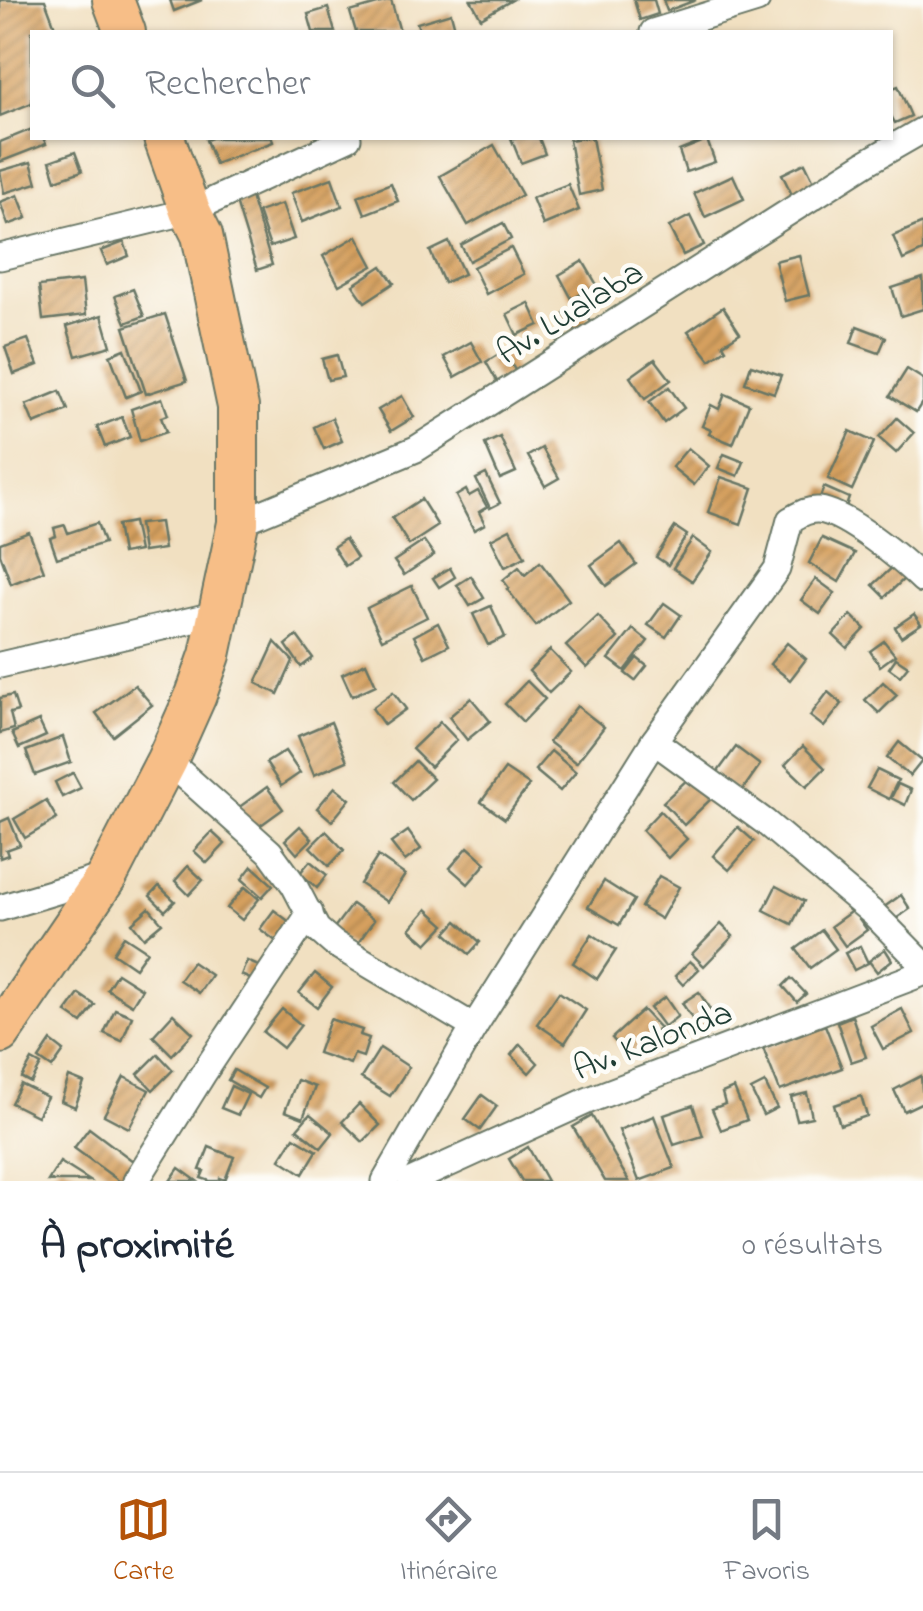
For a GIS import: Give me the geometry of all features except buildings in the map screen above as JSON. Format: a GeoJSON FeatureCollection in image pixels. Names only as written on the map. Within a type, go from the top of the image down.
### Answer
{"type":"FeatureCollection","features":[{"type":"Feature","properties":{"kind":"highway"},"geometry":{"type":"LineString","coordinates":[[114,0],[124,30]]}},
{"type":"Feature","properties":{"kind":"highway"},"geometry":{"type":"LineString","coordinates":[[0,1033],[107,876],[167,760],[210,655],[238,523],[238,407],[202,235],[165,140]]}},
{"type":"Feature","properties":{"kind":"street"},"geometry":{"type":"LineString","coordinates":[[660,30],[757,0]]}},
{"type":"Feature","properties":{"kind":"street","name":"Av. Lualaba"},"geometry":{"type":"LineString","coordinates":[[238,523],[416,449],[923,130]]}},
{"type":"Feature","properties":{"kind":"street"},"geometry":{"type":"LineString","coordinates":[[0,257],[190,211],[344,140]]}},
{"type":"Feature","properties":{"kind":"street"},"geometry":{"type":"LineString","coordinates":[[385,1181],[474,1027],[654,741],[777,569],[790,520],[805,511],[821,510],[887,547],[923,580]]}},
{"type":"Feature","properties":{"kind":"street"},"geometry":{"type":"LineString","coordinates":[[0,665],[218,614]]}},
{"type":"Feature","properties":{"kind":"street"},"geometry":{"type":"LineString","coordinates":[[654,741],[766,822],[874,914],[923,964]]}},
{"type":"Feature","properties":{"kind":"street"},"geometry":{"type":"LineString","coordinates":[[167,760],[270,852],[294,885],[316,929],[332,943],[474,1027]]}},
{"type":"Feature","properties":{"kind":"street"},"geometry":{"type":"LineString","coordinates":[[0,908],[107,876]]}},
{"type":"Feature","properties":{"kind":"street"},"geometry":{"type":"LineString","coordinates":[[136,1181],[310,914]]}},
{"type":"Feature","properties":{"kind":"street","name":"Av. Kalonda"},"geometry":{"type":"LineString","coordinates":[[411,1181],[589,1100],[923,973]]}}]}
